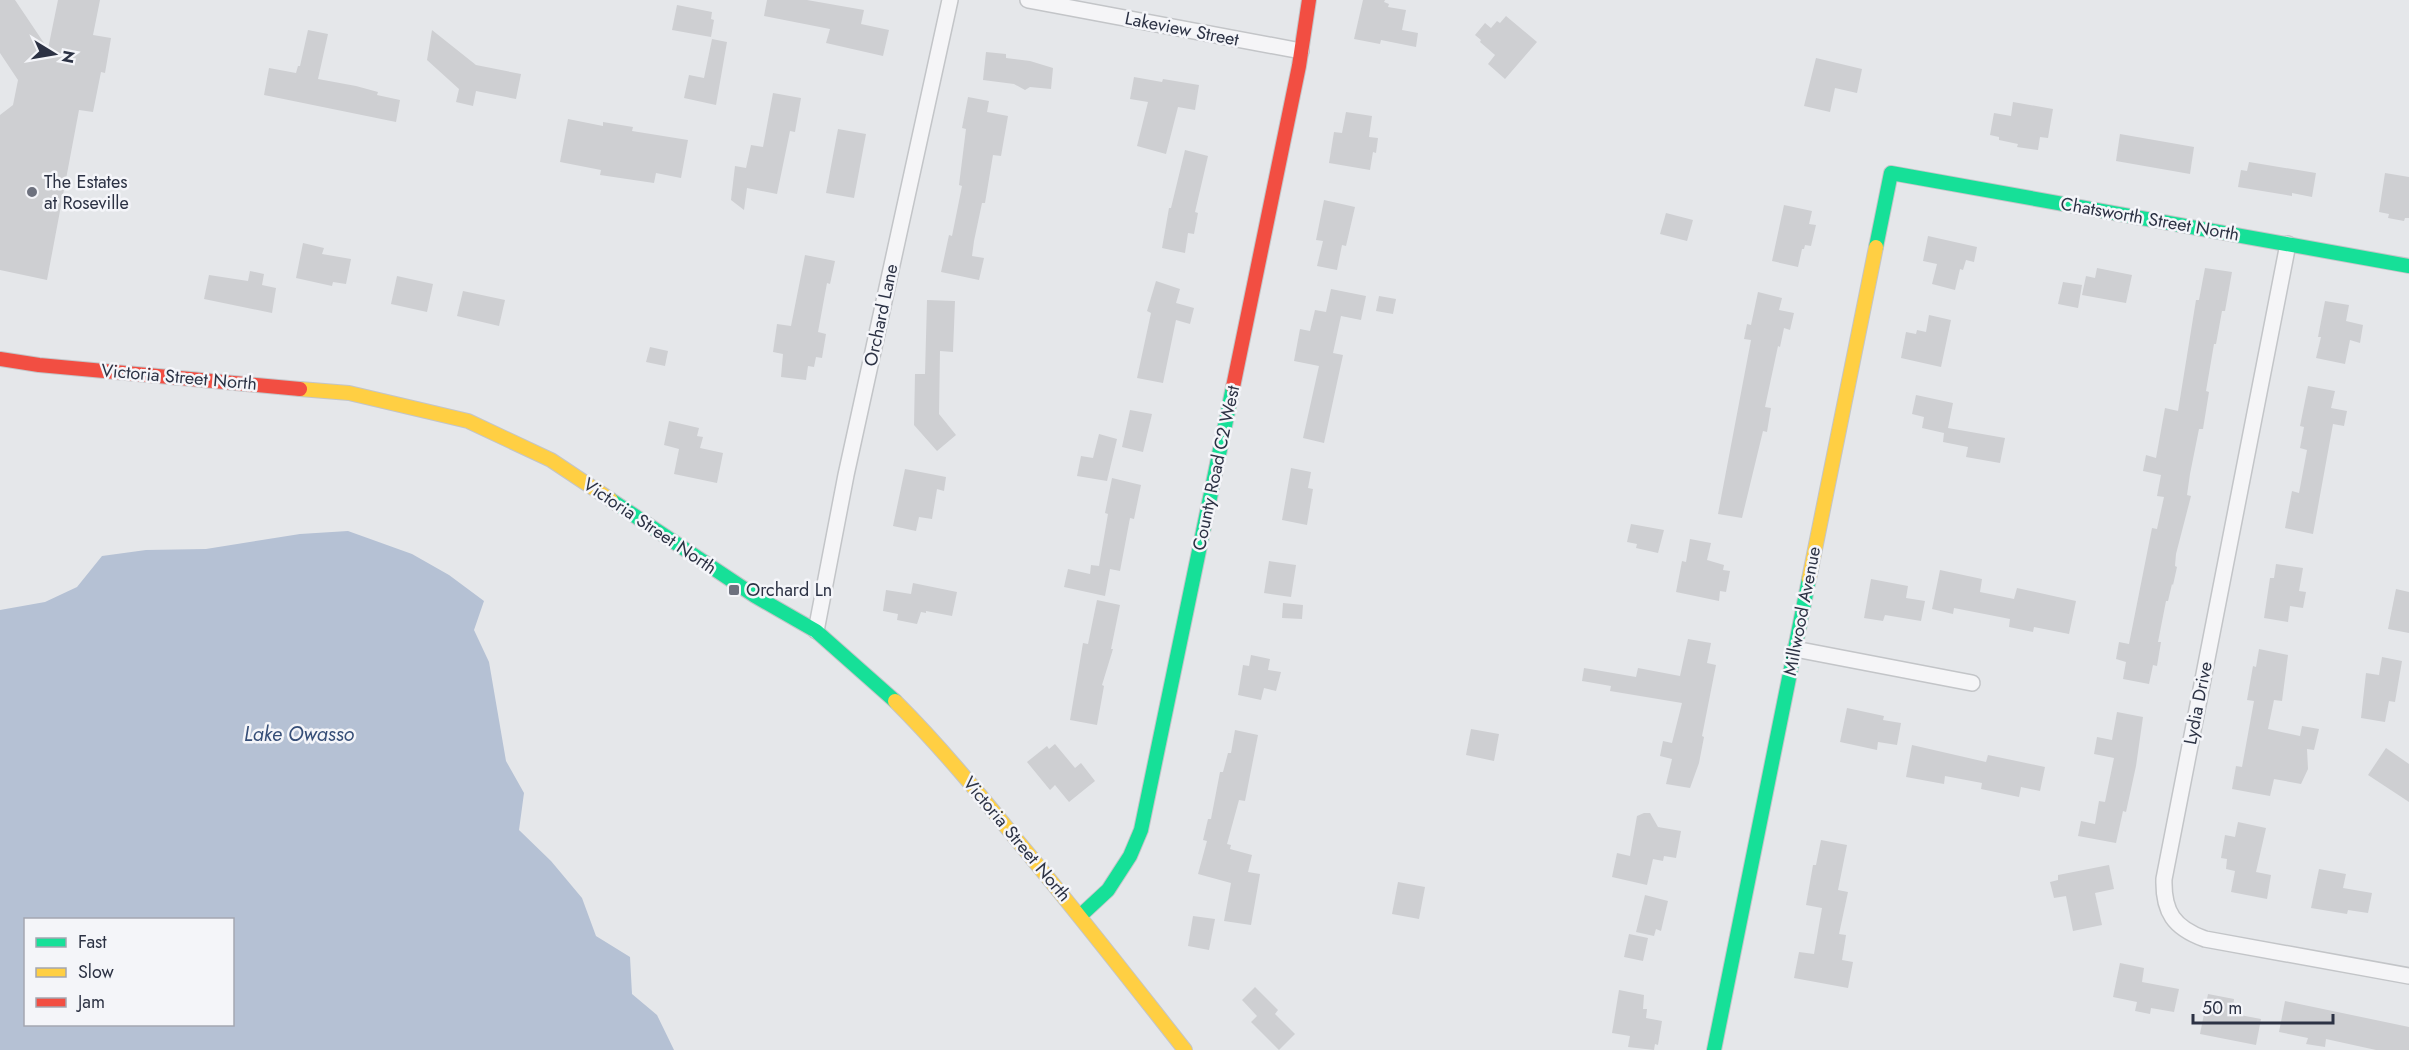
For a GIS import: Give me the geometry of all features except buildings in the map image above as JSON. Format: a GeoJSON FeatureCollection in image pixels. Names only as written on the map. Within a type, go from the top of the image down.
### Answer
{"type":"FeatureCollection","features":[{"type":"Feature","properties":{"kind":"street","name":"Orchard Lane"},"geometry":{"type":"LineString","coordinates":[[816,631],[846,475],[950,0]]}},
{"type":"Feature","properties":{"kind":"street","name":"Lakeview Street"},"geometry":{"type":"LineString","coordinates":[[1028,0],[1301,51]]}},
{"type":"Feature","properties":{"kind":"street","name":"County Road C2 West"},"geometry":{"type":"LineString","coordinates":[[1080,916],[1108,890],[1130,856],[1141,830],[1301,51],[1309,0]]}},
{"type":"Feature","properties":{"kind":"street","name":"Chatsworth Street North"},"geometry":{"type":"LineString","coordinates":[[1891,173],[2409,266]]}},
{"type":"Feature","properties":{"kind":"street","name":"Millwood Avenue"},"geometry":{"type":"LineString","coordinates":[[1714,1050],[1891,173]]}},
{"type":"Feature","properties":{"kind":"street","name":"Lydia Drive"},"geometry":{"type":"LineString","coordinates":[[2288,244],[2164,879],[2164,897],[2168,911],[2178,924],[2190,934],[2205,939],[2409,976]]}},
{"type":"Feature","properties":{"kind":"street","name":"Victoria Street North"},"geometry":{"type":"LineString","coordinates":[[0,359],[39,365],[349,393],[468,421],[552,460],[755,596],[816,631],[895,701],[935,741],[1080,916],[1185,1050]]}},
{"type":"Feature","properties":{"kind":"street"},"geometry":{"type":"LineString","coordinates":[[1795,649],[1972,683]]}},
{"type":"Feature","properties":{"kind":"water","name":"Lake Owasso"},"geometry":{"type":"Polygon","coordinates":[[[348,531],[412,554],[449,575],[484,601],[474,630],[489,662],[506,761],[524,793],[519,830],[551,861],[582,898],[596,936],[630,957],[632,994],[657,1015],[674,1050],[0,1050],[0,610],[45,602],[77,587],[102,556],[146,550],[206,549],[300,534],[348,531]]]}},
{"type":"Feature","properties":{"kind":"traffic: fast"},"geometry":{"type":"LineString","coordinates":[[1876,247],[1891,173],[2409,266]]}},
{"type":"Feature","properties":{"kind":"traffic: fast"},"geometry":{"type":"LineString","coordinates":[[1080,916],[1108,890],[1130,856],[1141,830],[1233,387]]}},
{"type":"Feature","properties":{"kind":"traffic: fast"},"geometry":{"type":"LineString","coordinates":[[611,500],[755,596],[816,631],[895,701]]}},
{"type":"Feature","properties":{"kind":"traffic: fast"},"geometry":{"type":"LineString","coordinates":[[1714,1050],[1809,579]]}},
{"type":"Feature","properties":{"kind":"traffic: slow"},"geometry":{"type":"LineString","coordinates":[[1809,579],[1876,247]]}},
{"type":"Feature","properties":{"kind":"traffic: slow"},"geometry":{"type":"LineString","coordinates":[[300,389],[349,393],[468,421],[551,460],[611,500]]}},
{"type":"Feature","properties":{"kind":"traffic: slow"},"geometry":{"type":"LineString","coordinates":[[895,701],[987,803],[1185,1050]]}},
{"type":"Feature","properties":{"kind":"traffic: jam"},"geometry":{"type":"LineString","coordinates":[[1233,387],[1299,66],[1309,0]]}},
{"type":"Feature","properties":{"kind":"traffic: jam"},"geometry":{"type":"LineString","coordinates":[[0,359],[39,365],[300,389]]}},
{"type":"Feature","properties":{"kind":"place","name":"The Estates at Roseville"},"geometry":{"type":"Point","coordinates":[32,192]}},
{"type":"Feature","properties":{"kind":"place","name":"Orchard Ln"},"geometry":{"type":"Point","coordinates":[734,590]}}]}
